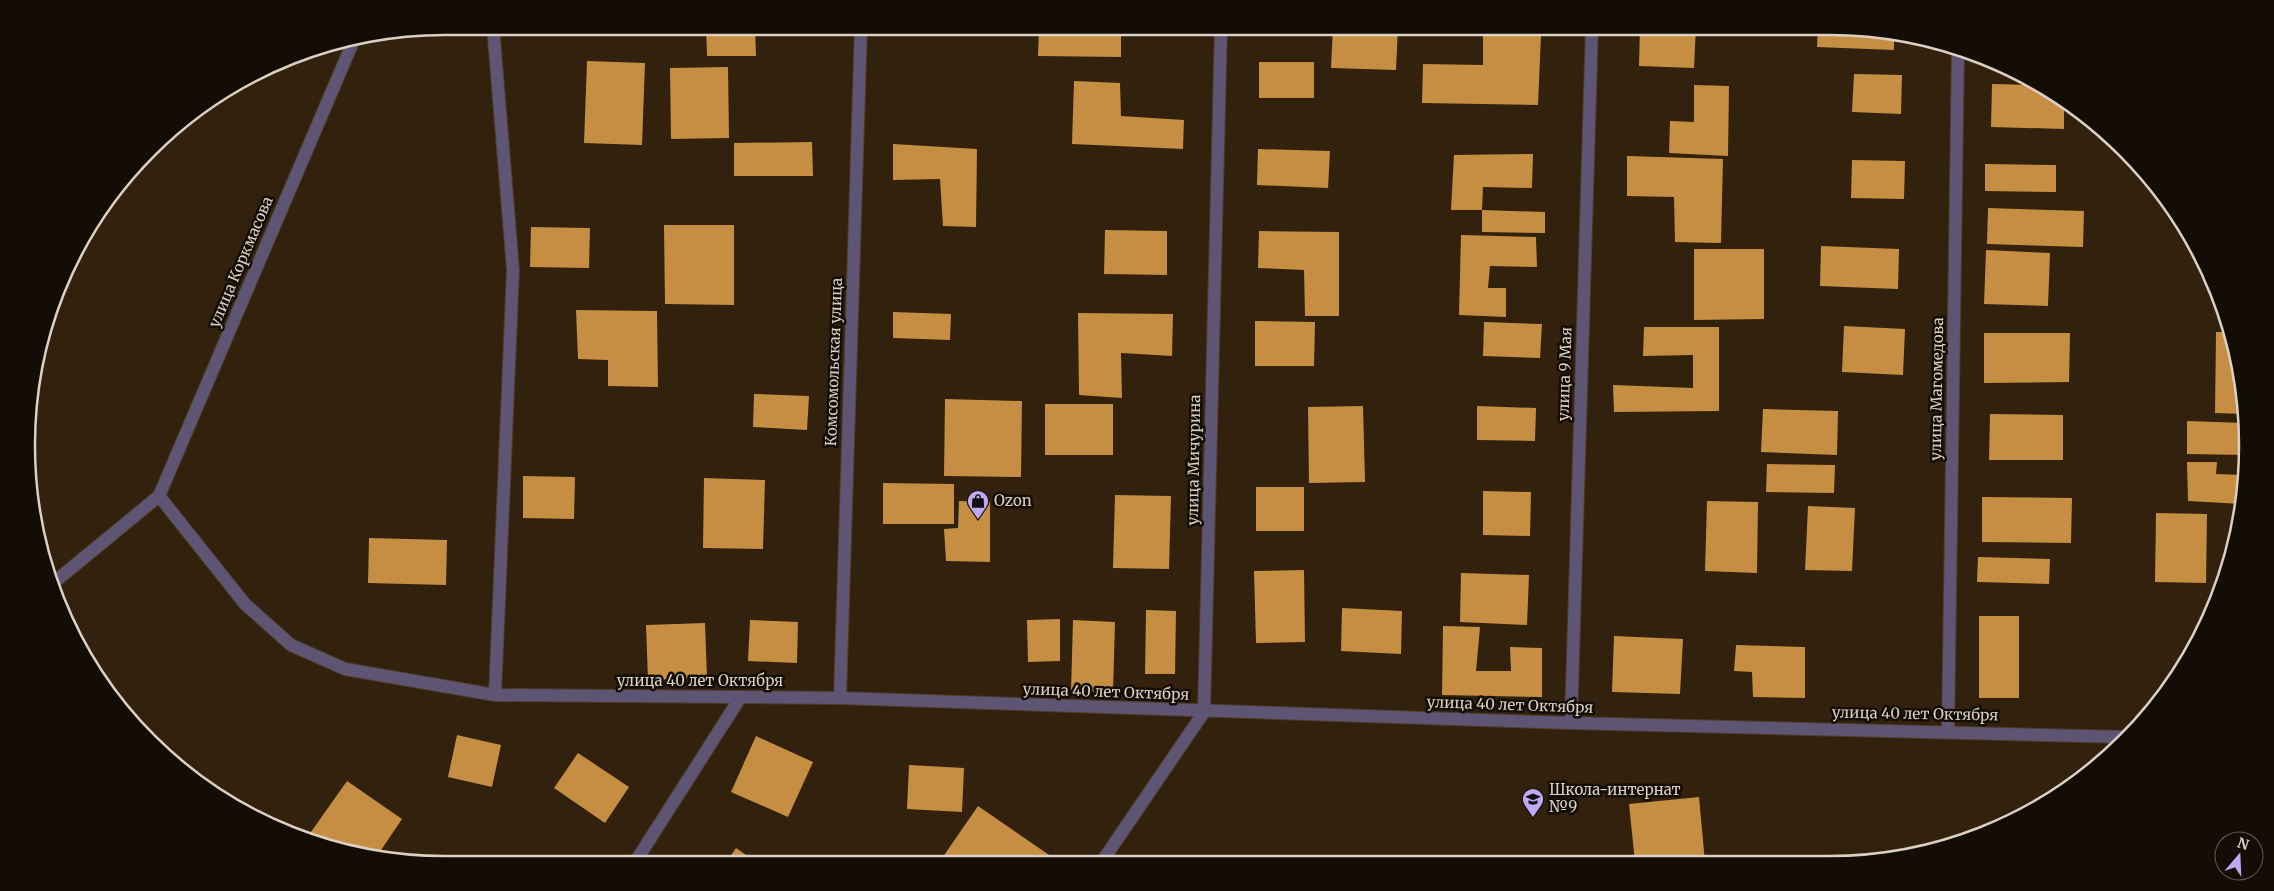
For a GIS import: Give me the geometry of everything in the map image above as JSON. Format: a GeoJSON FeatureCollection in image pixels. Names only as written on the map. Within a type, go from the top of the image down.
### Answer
{"type":"FeatureCollection","features":[{"type":"Feature","properties":{"kind":"street"},"geometry":{"type":"LineString","coordinates":[[494,35],[513,270],[495,696]]}},
{"type":"Feature","properties":{"kind":"street","name":"Комсомольская улица"},"geometry":{"type":"LineString","coordinates":[[840,698],[861,35]]}},
{"type":"Feature","properties":{"kind":"street","name":"улица Мичурина"},"geometry":{"type":"LineString","coordinates":[[1204,712],[1221,35]]}},
{"type":"Feature","properties":{"kind":"street","name":"улица 9 Мая"},"geometry":{"type":"LineString","coordinates":[[1571,723],[1592,35]]}},
{"type":"Feature","properties":{"kind":"street","name":"улица Коркмасова"},"geometry":{"type":"LineString","coordinates":[[159,496],[351,46]]}},
{"type":"Feature","properties":{"kind":"street","name":"улица Магомедова"},"geometry":{"type":"LineString","coordinates":[[1948,731],[1958,56]]}},
{"type":"Feature","properties":{"kind":"street"},"geometry":{"type":"LineString","coordinates":[[58,579],[159,496]]}},
{"type":"Feature","properties":{"kind":"street","name":"улица 40 лет Октября"},"geometry":{"type":"LineString","coordinates":[[159,496],[245,604],[291,646],[345,669],[495,696],[840,698],[1204,712],[2118,737]]}},
{"type":"Feature","properties":{"kind":"street"},"geometry":{"type":"LineString","coordinates":[[639,856],[740,698]]}},
{"type":"Feature","properties":{"kind":"street"},"geometry":{"type":"LineString","coordinates":[[1106,856],[1204,712]]}},
{"type":"Feature","properties":{"kind":"building"},"geometry":{"type":"Polygon","coordinates":[[[706,35],[755,35],[756,56],[707,56],[706,35]]]}},
{"type":"Feature","properties":{"kind":"building"},"geometry":{"type":"Polygon","coordinates":[[[1039,35],[1121,35],[1121,57],[1038,56],[1039,35]]]}},
{"type":"Feature","properties":{"kind":"building"},"geometry":{"type":"Polygon","coordinates":[[[1333,35],[1398,35],[1396,70],[1331,68],[1333,35]]]}},
{"type":"Feature","properties":{"kind":"building"},"geometry":{"type":"Polygon","coordinates":[[[1483,35],[1541,35],[1538,105],[1422,103],[1423,64],[1483,65],[1483,35]]]}},
{"type":"Feature","properties":{"kind":"building"},"geometry":{"type":"Polygon","coordinates":[[[1640,35],[1696,35],[1694,68],[1639,66],[1640,35]]]}},
{"type":"Feature","properties":{"kind":"building"},"geometry":{"type":"Polygon","coordinates":[[[1818,35],[1855,36],[1894,41],[1894,50],[1817,47],[1818,35]]]}},
{"type":"Feature","properties":{"kind":"building"},"geometry":{"type":"Polygon","coordinates":[[[587,61],[645,63],[642,145],[584,143],[587,61]]]}},
{"type":"Feature","properties":{"kind":"building"},"geometry":{"type":"Polygon","coordinates":[[[1259,62],[1314,62],[1314,98],[1259,98],[1259,62]]]}},
{"type":"Feature","properties":{"kind":"building"},"geometry":{"type":"Polygon","coordinates":[[[728,67],[729,138],[671,139],[670,68],[728,67]]]}},
{"type":"Feature","properties":{"kind":"building"},"geometry":{"type":"Polygon","coordinates":[[[1854,74],[1902,75],[1901,114],[1852,112],[1854,74]]]}},
{"type":"Feature","properties":{"kind":"building"},"geometry":{"type":"Polygon","coordinates":[[[1074,81],[1120,83],[1121,116],[1184,120],[1183,149],[1072,144],[1074,81]]]}},
{"type":"Feature","properties":{"kind":"building"},"geometry":{"type":"Polygon","coordinates":[[[1992,84],[2024,85],[2064,109],[2064,129],[1991,127],[1992,84]]]}},
{"type":"Feature","properties":{"kind":"building"},"geometry":{"type":"Polygon","coordinates":[[[1694,85],[1729,86],[1728,156],[1669,153],[1670,121],[1694,122],[1694,85]]]}},
{"type":"Feature","properties":{"kind":"building"},"geometry":{"type":"Polygon","coordinates":[[[812,142],[813,176],[734,176],[734,143],[812,142]]]}},
{"type":"Feature","properties":{"kind":"building"},"geometry":{"type":"Polygon","coordinates":[[[893,144],[977,149],[976,227],[943,226],[940,179],[893,180],[893,144]]]}},
{"type":"Feature","properties":{"kind":"building"},"geometry":{"type":"Polygon","coordinates":[[[1258,149],[1330,151],[1328,188],[1257,185],[1258,149]]]}},
{"type":"Feature","properties":{"kind":"building"},"geometry":{"type":"Polygon","coordinates":[[[1533,154],[1532,188],[1483,187],[1482,210],[1451,210],[1454,155],[1533,154]]]}},
{"type":"Feature","properties":{"kind":"building"},"geometry":{"type":"Polygon","coordinates":[[[1627,156],[1723,159],[1721,243],[1675,242],[1674,197],[1627,196],[1627,156]]]}},
{"type":"Feature","properties":{"kind":"building"},"geometry":{"type":"Polygon","coordinates":[[[1852,160],[1905,161],[1904,199],[1851,198],[1852,160]]]}},
{"type":"Feature","properties":{"kind":"building"},"geometry":{"type":"Polygon","coordinates":[[[1985,164],[2056,165],[2056,192],[1985,191],[1985,164]]]}},
{"type":"Feature","properties":{"kind":"building"},"geometry":{"type":"Polygon","coordinates":[[[1988,208],[2084,211],[2083,247],[1987,244],[1988,208]]]}},
{"type":"Feature","properties":{"kind":"building"},"geometry":{"type":"Polygon","coordinates":[[[1482,210],[1545,212],[1545,233],[1482,232],[1482,210]]]}},
{"type":"Feature","properties":{"kind":"building"},"geometry":{"type":"Polygon","coordinates":[[[664,225],[734,225],[734,305],[665,304],[664,225]]]}},
{"type":"Feature","properties":{"kind":"building"},"geometry":{"type":"Polygon","coordinates":[[[531,227],[590,228],[589,268],[530,267],[531,227]]]}},
{"type":"Feature","properties":{"kind":"building"},"geometry":{"type":"Polygon","coordinates":[[[1105,230],[1167,231],[1167,275],[1104,274],[1105,230]]]}},
{"type":"Feature","properties":{"kind":"building"},"geometry":{"type":"Polygon","coordinates":[[[1259,231],[1339,232],[1339,316],[1305,316],[1304,270],[1258,268],[1259,231]]]}},
{"type":"Feature","properties":{"kind":"building"},"geometry":{"type":"Polygon","coordinates":[[[1461,235],[1536,237],[1537,267],[1490,266],[1488,288],[1506,288],[1506,317],[1459,315],[1461,235]]]}},
{"type":"Feature","properties":{"kind":"building"},"geometry":{"type":"Polygon","coordinates":[[[1821,246],[1899,249],[1898,289],[1820,286],[1821,246]]]}},
{"type":"Feature","properties":{"kind":"building"},"geometry":{"type":"Polygon","coordinates":[[[1694,249],[1764,249],[1764,319],[1694,320],[1694,249]]]}},
{"type":"Feature","properties":{"kind":"building"},"geometry":{"type":"Polygon","coordinates":[[[1986,250],[2050,253],[2048,306],[1984,304],[1986,250]]]}},
{"type":"Feature","properties":{"kind":"building"},"geometry":{"type":"Polygon","coordinates":[[[576,310],[657,311],[658,387],[608,386],[608,360],[578,359],[576,310]]]}},
{"type":"Feature","properties":{"kind":"building"},"geometry":{"type":"Polygon","coordinates":[[[893,312],[951,314],[950,340],[893,338],[893,312]]]}},
{"type":"Feature","properties":{"kind":"building"},"geometry":{"type":"Polygon","coordinates":[[[1078,313],[1173,314],[1172,356],[1121,353],[1122,398],[1079,395],[1078,313]]]}},
{"type":"Feature","properties":{"kind":"building"},"geometry":{"type":"Polygon","coordinates":[[[1255,321],[1315,322],[1314,366],[1255,366],[1255,321]]]}},
{"type":"Feature","properties":{"kind":"building"},"geometry":{"type":"Polygon","coordinates":[[[1484,322],[1542,324],[1540,358],[1483,356],[1484,322]]]}},
{"type":"Feature","properties":{"kind":"building"},"geometry":{"type":"Polygon","coordinates":[[[1844,326],[1905,329],[1903,375],[1842,372],[1844,326]]]}},
{"type":"Feature","properties":{"kind":"building"},"geometry":{"type":"Polygon","coordinates":[[[1644,327],[1719,327],[1719,411],[1614,412],[1613,385],[1693,388],[1693,355],[1643,356],[1644,327]]]}},
{"type":"Feature","properties":{"kind":"building"},"geometry":{"type":"Polygon","coordinates":[[[2216,332],[2223,332],[2231,365],[2237,414],[2215,413],[2216,332]]]}},
{"type":"Feature","properties":{"kind":"building"},"geometry":{"type":"Polygon","coordinates":[[[1984,333],[2070,333],[2069,382],[1984,383],[1984,333]]]}},
{"type":"Feature","properties":{"kind":"building"},"geometry":{"type":"Polygon","coordinates":[[[754,394],[809,396],[807,430],[753,427],[754,394]]]}},
{"type":"Feature","properties":{"kind":"building"},"geometry":{"type":"Polygon","coordinates":[[[945,399],[1022,401],[1021,477],[944,476],[945,399]]]}},
{"type":"Feature","properties":{"kind":"building"},"geometry":{"type":"Polygon","coordinates":[[[1045,404],[1113,404],[1113,455],[1045,455],[1045,404]]]}},
{"type":"Feature","properties":{"kind":"building"},"geometry":{"type":"Polygon","coordinates":[[[1363,406],[1365,482],[1309,483],[1308,407],[1363,406]]]}},
{"type":"Feature","properties":{"kind":"building"},"geometry":{"type":"Polygon","coordinates":[[[1477,406],[1536,408],[1535,441],[1477,440],[1477,406]]]}},
{"type":"Feature","properties":{"kind":"building"},"geometry":{"type":"Polygon","coordinates":[[[1763,409],[1838,411],[1837,455],[1761,452],[1763,409]]]}},
{"type":"Feature","properties":{"kind":"building"},"geometry":{"type":"Polygon","coordinates":[[[1990,414],[2063,415],[2063,460],[1989,460],[1990,414]]]}},
{"type":"Feature","properties":{"kind":"building"},"geometry":{"type":"Polygon","coordinates":[[[2187,421],[2238,423],[2239,455],[2187,454],[2187,421]]]}},
{"type":"Feature","properties":{"kind":"building"},"geometry":{"type":"Polygon","coordinates":[[[2187,462],[2217,462],[2216,474],[2238,475],[2234,504],[2188,501],[2187,462]]]}},
{"type":"Feature","properties":{"kind":"building"},"geometry":{"type":"Polygon","coordinates":[[[1767,464],[1835,465],[1834,493],[1766,492],[1767,464]]]}},
{"type":"Feature","properties":{"kind":"building"},"geometry":{"type":"Polygon","coordinates":[[[523,476],[575,477],[574,519],[523,518],[523,476]]]}},
{"type":"Feature","properties":{"kind":"building"},"geometry":{"type":"Polygon","coordinates":[[[704,478],[765,480],[763,549],[703,548],[704,478]]]}},
{"type":"Feature","properties":{"kind":"building"},"geometry":{"type":"Polygon","coordinates":[[[883,483],[954,484],[954,524],[883,524],[883,483]]]}},
{"type":"Feature","properties":{"kind":"building"},"geometry":{"type":"Polygon","coordinates":[[[1256,487],[1304,487],[1304,531],[1256,531],[1256,487]]]}},
{"type":"Feature","properties":{"kind":"building"},"geometry":{"type":"Polygon","coordinates":[[[1483,491],[1531,492],[1530,536],[1483,535],[1483,491]]]}},
{"type":"Feature","properties":{"kind":"building"},"geometry":{"type":"Polygon","coordinates":[[[1115,495],[1171,496],[1169,569],[1113,568],[1115,495]]]}},
{"type":"Feature","properties":{"kind":"building"},"geometry":{"type":"Polygon","coordinates":[[[1982,497],[2072,498],[2071,543],[1982,542],[1982,497]]]}},
{"type":"Feature","properties":{"kind":"building"},"geometry":{"type":"Polygon","coordinates":[[[959,501],[990,502],[990,562],[946,561],[944,529],[958,528],[959,501]]]}},
{"type":"Feature","properties":{"kind":"building"},"geometry":{"type":"Polygon","coordinates":[[[1707,501],[1758,502],[1757,573],[1705,571],[1707,501]]]}},
{"type":"Feature","properties":{"kind":"building"},"geometry":{"type":"Polygon","coordinates":[[[1808,506],[1855,508],[1852,571],[1805,570],[1808,506]]]}},
{"type":"Feature","properties":{"kind":"building"},"geometry":{"type":"Polygon","coordinates":[[[2156,513],[2207,514],[2206,583],[2155,582],[2156,513]]]}},
{"type":"Feature","properties":{"kind":"building"},"geometry":{"type":"Polygon","coordinates":[[[369,538],[447,540],[446,585],[368,583],[369,538]]]}},
{"type":"Feature","properties":{"kind":"building"},"geometry":{"type":"Polygon","coordinates":[[[1978,557],[2050,559],[2049,584],[1977,582],[1978,557]]]}},
{"type":"Feature","properties":{"kind":"building"},"geometry":{"type":"Polygon","coordinates":[[[1304,570],[1305,642],[1256,643],[1254,571],[1304,570]]]}},
{"type":"Feature","properties":{"kind":"building"},"geometry":{"type":"Polygon","coordinates":[[[1461,573],[1529,575],[1527,625],[1460,622],[1461,573]]]}},
{"type":"Feature","properties":{"kind":"building"},"geometry":{"type":"Polygon","coordinates":[[[1342,608],[1402,611],[1401,654],[1341,651],[1342,608]]]}},
{"type":"Feature","properties":{"kind":"building"},"geometry":{"type":"Polygon","coordinates":[[[1146,610],[1176,611],[1175,674],[1145,674],[1146,610]]]}},
{"type":"Feature","properties":{"kind":"building"},"geometry":{"type":"Polygon","coordinates":[[[1979,616],[2019,616],[2019,698],[1979,698],[1979,616]]]}},
{"type":"Feature","properties":{"kind":"building"},"geometry":{"type":"Polygon","coordinates":[[[1060,619],[1060,661],[1028,662],[1027,620],[1060,619]]]}},
{"type":"Feature","properties":{"kind":"building"},"geometry":{"type":"Polygon","coordinates":[[[750,620],[798,622],[797,663],[748,661],[750,620]]]}},
{"type":"Feature","properties":{"kind":"building"},"geometry":{"type":"Polygon","coordinates":[[[1073,620],[1115,622],[1113,692],[1071,691],[1073,620]]]}},
{"type":"Feature","properties":{"kind":"building"},"geometry":{"type":"Polygon","coordinates":[[[705,623],[707,678],[648,680],[646,625],[705,623]]]}},
{"type":"Feature","properties":{"kind":"building"},"geometry":{"type":"Polygon","coordinates":[[[1443,626],[1480,627],[1476,671],[1511,671],[1510,647],[1542,648],[1542,697],[1442,695],[1443,626]]]}},
{"type":"Feature","properties":{"kind":"building"},"geometry":{"type":"Polygon","coordinates":[[[1614,636],[1683,639],[1680,694],[1612,692],[1614,636]]]}},
{"type":"Feature","properties":{"kind":"building"},"geometry":{"type":"Polygon","coordinates":[[[1736,645],[1805,647],[1805,698],[1753,697],[1752,672],[1734,671],[1736,645]]]}},
{"type":"Feature","properties":{"kind":"building"},"geometry":{"type":"Polygon","coordinates":[[[457,735],[501,745],[492,787],[448,777],[457,735]]]}},
{"type":"Feature","properties":{"kind":"building"},"geometry":{"type":"Polygon","coordinates":[[[756,736],[813,762],[788,817],[731,792],[756,736]]]}},
{"type":"Feature","properties":{"kind":"building"},"geometry":{"type":"Polygon","coordinates":[[[578,753],[629,787],[605,823],[554,788],[578,753]]]}},
{"type":"Feature","properties":{"kind":"building"},"geometry":{"type":"Polygon","coordinates":[[[909,765],[964,768],[962,812],[907,809],[909,765]]]}},
{"type":"Feature","properties":{"kind":"building"},"geometry":{"type":"Polygon","coordinates":[[[347,781],[402,819],[381,850],[339,842],[310,833],[347,781]]]}},
{"type":"Feature","properties":{"kind":"building"},"geometry":{"type":"Polygon","coordinates":[[[1699,797],[1704,856],[1634,856],[1629,804],[1699,797]]]}},
{"type":"Feature","properties":{"kind":"building"},"geometry":{"type":"Polygon","coordinates":[[[978,806],[1051,856],[944,856],[978,806]]]}},
{"type":"Feature","properties":{"kind":"building"},"geometry":{"type":"Polygon","coordinates":[[[736,848],[748,856],[730,856],[736,848]]]}},
{"type":"Feature","properties":{"kind":"place","name":"Ozon"},"geometry":{"type":"Point","coordinates":[978,520]}},
{"type":"Feature","properties":{"kind":"place","name":"Школа-интернат №9"},"geometry":{"type":"Point","coordinates":[1533,818]}}]}
